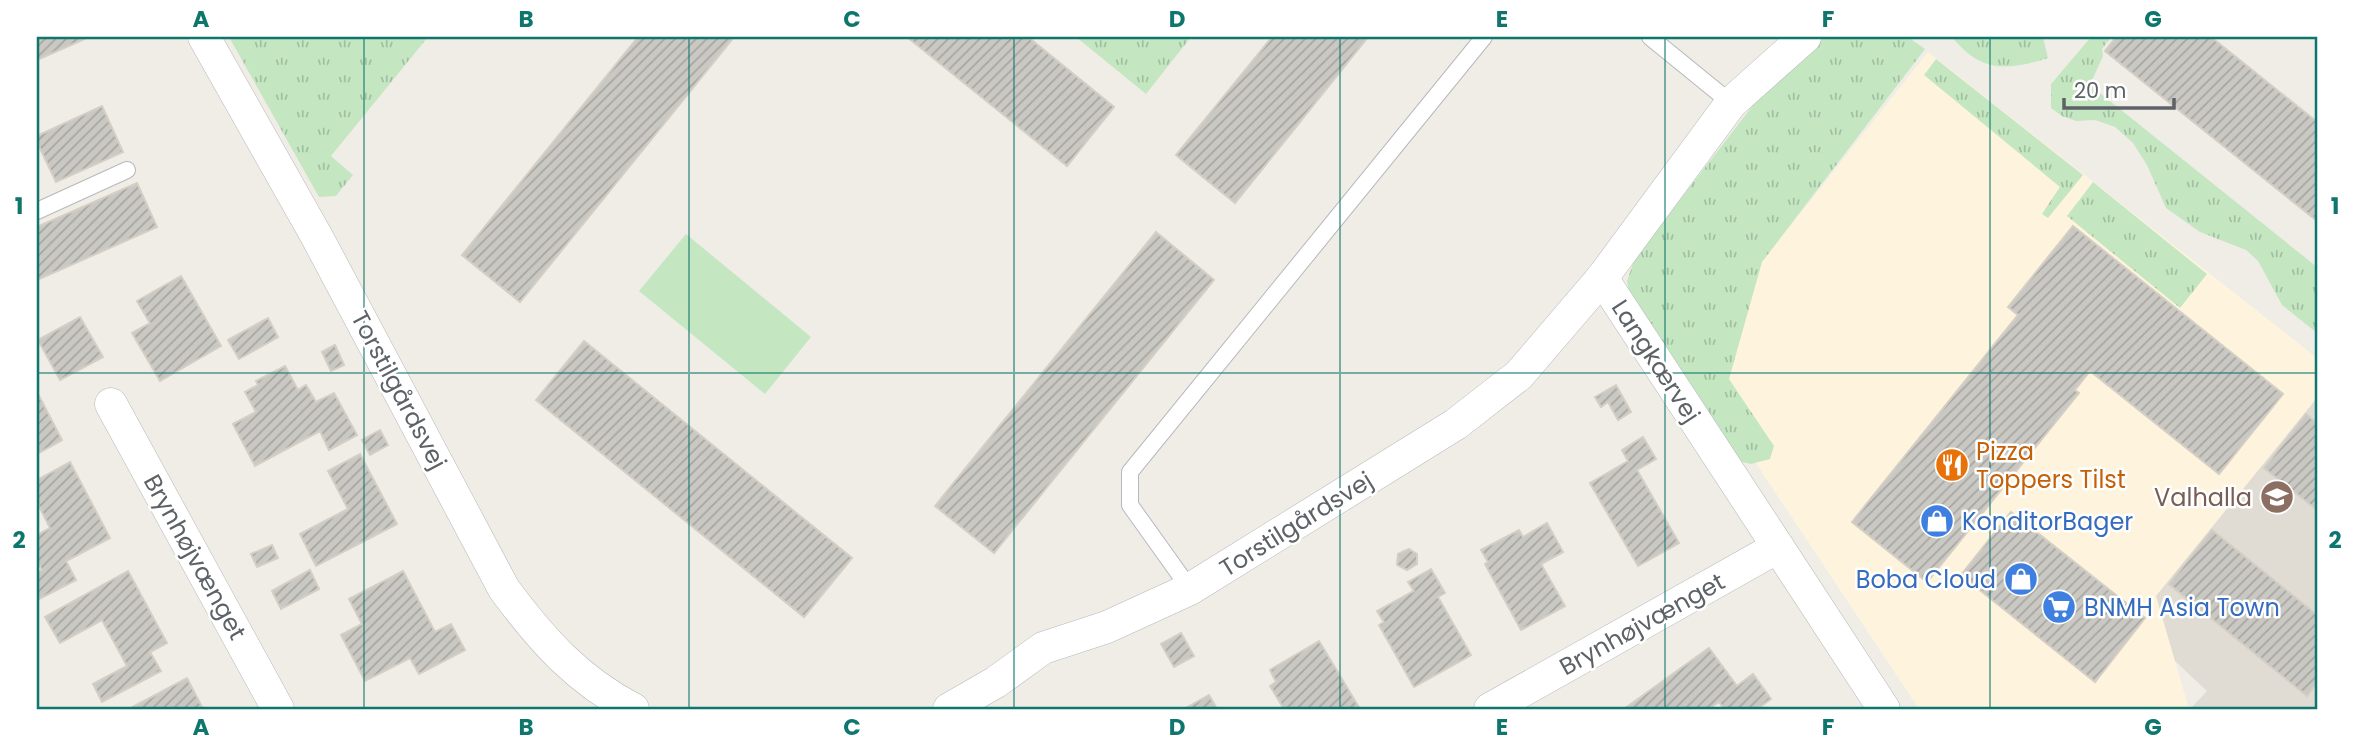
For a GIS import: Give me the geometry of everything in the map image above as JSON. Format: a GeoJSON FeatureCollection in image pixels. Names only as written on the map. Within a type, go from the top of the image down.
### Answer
{"type":"FeatureCollection","features":[{"type":"Feature","properties":{"kind":"street","name":"Torstilgårdsvej"},"geometry":{"type":"LineString","coordinates":[[204,37],[317,237],[504,589],[535,631],[558,655],[589,681],[633,709]]}},
{"type":"Feature","properties":{"kind":"street","name":"Langkærvej"},"geometry":{"type":"LineString","coordinates":[[1805,37],[1731,103],[1602,278],[1884,709]]}},
{"type":"Feature","properties":{"kind":"street","name":"Torstilgårdsvej"},"geometry":{"type":"LineString","coordinates":[[949,709],[996,682],[1042,648],[1107,627],[1190,589],[1457,424],[1519,375],[1602,278]]}},
{"type":"Feature","properties":{"kind":"street","name":"Brynhøjvænget"},"geometry":{"type":"LineString","coordinates":[[111,404],[278,709]]}},
{"type":"Feature","properties":{"kind":"street","name":"Brynhøjvænget"},"geometry":{"type":"LineString","coordinates":[[1503,706],[1778,547]]}},
{"type":"Feature","properties":{"kind":"lane"},"geometry":{"type":"LineString","coordinates":[[1190,589],[1130,505],[1130,472],[1484,37]]}},
{"type":"Feature","properties":{"kind":"lane"},"geometry":{"type":"LineString","coordinates":[[1650,37],[1731,103]]}},
{"type":"Feature","properties":{"kind":"lane"},"geometry":{"type":"LineString","coordinates":[[37,211],[127,170]]}},
{"type":"Feature","properties":{"kind":"shaded area"},"geometry":{"type":"Polygon","coordinates":[[[1928,52],[2317,358],[2317,398],[2156,596],[2189,709],[1919,709],[1720,409],[1762,262],[1928,52]]]}},
{"type":"Feature","properties":{"kind":"shaded area","name":"Valhalla"},"geometry":{"type":"Polygon","coordinates":[[[2317,398],[2317,709],[2190,709],[2207,691],[2175,661],[2156,596],[2317,398]]]}},
{"type":"Feature","properties":{"kind":"green space"},"geometry":{"type":"Polygon","coordinates":[[[229,37],[428,37],[331,156],[353,175],[336,196],[319,197],[229,37]]]}},
{"type":"Feature","properties":{"kind":"green space"},"geometry":{"type":"Polygon","coordinates":[[[1076,37],[1191,37],[1146,94],[1076,37]]]}},
{"type":"Feature","properties":{"kind":"green space"},"geometry":{"type":"Polygon","coordinates":[[[1824,37],[1908,37],[1925,49],[1762,262],[1729,379],[1774,446],[1770,459],[1751,464],[1738,461],[1630,297],[1627,281],[1635,258],[1757,100],[1824,37]]]}},
{"type":"Feature","properties":{"kind":"green space"},"geometry":{"type":"Polygon","coordinates":[[[1952,37],[2043,37],[2048,58],[2007,67],[1996,66],[1973,57],[1952,37]]]}},
{"type":"Feature","properties":{"kind":"green space"},"geometry":{"type":"Polygon","coordinates":[[[2091,37],[2111,37],[2102,49],[2103,56],[2090,85],[2317,267],[2317,333],[2282,305],[2258,261],[2246,250],[2200,232],[2166,208],[2147,165],[2133,143],[2115,127],[2095,120],[2076,121],[2051,108],[2051,84],[2091,37]]]}},
{"type":"Feature","properties":{"kind":"green space"},"geometry":{"type":"Polygon","coordinates":[[[1936,59],[2083,175],[2048,218],[2042,214],[2060,187],[1924,75],[1936,59]]]}},
{"type":"Feature","properties":{"kind":"green space"},"geometry":{"type":"Polygon","coordinates":[[[2093,182],[2207,274],[2180,308],[2067,216],[2093,182]]]}},
{"type":"Feature","properties":{"kind":"green space"},"geometry":{"type":"Polygon","coordinates":[[[686,234],[811,337],[765,394],[639,291],[686,234]]]}},
{"type":"Feature","properties":{"kind":"building"},"geometry":{"type":"Polygon","coordinates":[[[37,37],[89,37],[37,60],[37,37]]]}},
{"type":"Feature","properties":{"kind":"building"},"geometry":{"type":"Polygon","coordinates":[[[638,37],[734,37],[520,302],[462,255],[638,37]]]}},
{"type":"Feature","properties":{"kind":"building"},"geometry":{"type":"Polygon","coordinates":[[[907,37],[1028,37],[1114,107],[1067,166],[907,37]]]}},
{"type":"Feature","properties":{"kind":"building"},"geometry":{"type":"Polygon","coordinates":[[[1272,37],[1368,37],[1235,203],[1176,155],[1272,37]]]}},
{"type":"Feature","properties":{"kind":"building"},"geometry":{"type":"Polygon","coordinates":[[[2116,37],[2211,37],[2317,122],[2317,221],[2105,51],[2116,37]]]}},
{"type":"Feature","properties":{"kind":"building"},"geometry":{"type":"Polygon","coordinates":[[[102,106],[123,152],[56,182],[37,142],[37,136],[102,106]]]}},
{"type":"Feature","properties":{"kind":"building"},"geometry":{"type":"Polygon","coordinates":[[[137,183],[157,227],[37,280],[37,227],[137,183]]]}},
{"type":"Feature","properties":{"kind":"building"},"geometry":{"type":"Polygon","coordinates":[[[2073,226],[2283,394],[2219,474],[2090,371],[2075,390],[2079,393],[1927,582],[1852,522],[2018,315],[2008,307],[2073,226]]]}},
{"type":"Feature","properties":{"kind":"building"},"geometry":{"type":"Polygon","coordinates":[[[1156,232],[1214,280],[994,553],[935,506],[1156,232]]]}},
{"type":"Feature","properties":{"kind":"building"},"geometry":{"type":"Polygon","coordinates":[[[181,276],[221,346],[160,381],[132,333],[150,323],[137,301],[181,276]]]}},
{"type":"Feature","properties":{"kind":"building"},"geometry":{"type":"Polygon","coordinates":[[[80,317],[103,357],[60,380],[38,340],[80,317]]]}},
{"type":"Feature","properties":{"kind":"building"},"geometry":{"type":"Polygon","coordinates":[[[268,318],[278,337],[239,359],[228,340],[268,318]]]}},
{"type":"Feature","properties":{"kind":"building"},"geometry":{"type":"Polygon","coordinates":[[[584,341],[852,558],[804,617],[536,400],[584,341]]]}},
{"type":"Feature","properties":{"kind":"building"},"geometry":{"type":"Polygon","coordinates":[[[335,345],[344,365],[331,371],[322,352],[335,345]]]}},
{"type":"Feature","properties":{"kind":"building"},"geometry":{"type":"Polygon","coordinates":[[[285,366],[298,390],[306,385],[316,402],[334,393],[357,435],[329,450],[320,431],[255,466],[233,424],[256,412],[245,392],[258,385],[256,381],[285,366]]]}},
{"type":"Feature","properties":{"kind":"building"},"geometry":{"type":"Polygon","coordinates":[[[1616,385],[1631,412],[1618,420],[1608,402],[1601,407],[1595,397],[1616,385]]]}},
{"type":"Feature","properties":{"kind":"building"},"geometry":{"type":"Polygon","coordinates":[[[37,392],[62,440],[37,454],[37,392]]]}},
{"type":"Feature","properties":{"kind":"building"},"geometry":{"type":"Polygon","coordinates":[[[2306,414],[2317,423],[2317,510],[2264,468],[2306,414]]]}},
{"type":"Feature","properties":{"kind":"building"},"geometry":{"type":"Polygon","coordinates":[[[380,430],[388,445],[370,455],[362,440],[380,430]]]}},
{"type":"Feature","properties":{"kind":"building"},"geometry":{"type":"Polygon","coordinates":[[[1643,437],[1656,459],[1637,470],[1679,543],[1638,566],[1590,483],[1628,461],[1622,450],[1643,437]]]}},
{"type":"Feature","properties":{"kind":"building"},"geometry":{"type":"Polygon","coordinates":[[[360,454],[397,524],[316,566],[300,534],[348,509],[328,471],[360,454]]]}},
{"type":"Feature","properties":{"kind":"building"},"geometry":{"type":"Polygon","coordinates":[[[70,462],[110,538],[66,561],[76,580],[37,600],[37,573],[42,570],[37,561],[37,535],[50,528],[37,502],[37,480],[70,462]]]}},
{"type":"Feature","properties":{"kind":"building"},"geometry":{"type":"Polygon","coordinates":[[[2011,512],[2145,618],[2095,682],[1961,575],[2011,512]]]}},
{"type":"Feature","properties":{"kind":"building"},"geometry":{"type":"Polygon","coordinates":[[[1547,523],[1563,552],[1541,564],[1565,606],[1521,630],[1485,564],[1488,562],[1481,550],[1519,530],[1523,537],[1547,523]]]}},
{"type":"Feature","properties":{"kind":"building"},"geometry":{"type":"Polygon","coordinates":[[[2212,530],[2317,615],[2317,683],[2307,696],[2169,584],[2212,530]]]}},
{"type":"Feature","properties":{"kind":"building"},"geometry":{"type":"Polygon","coordinates":[[[272,545],[278,558],[257,567],[251,554],[272,545]]]}},
{"type":"Feature","properties":{"kind":"building"},"geometry":{"type":"Polygon","coordinates":[[[1409,549],[1417,554],[1417,564],[1407,570],[1397,565],[1398,554],[1409,549]]]}},
{"type":"Feature","properties":{"kind":"building"},"geometry":{"type":"Polygon","coordinates":[[[1431,569],[1445,593],[1438,597],[1471,655],[1414,687],[1379,625],[1384,622],[1377,611],[1414,591],[1408,582],[1431,569]]]}},
{"type":"Feature","properties":{"kind":"building"},"geometry":{"type":"Polygon","coordinates":[[[310,570],[319,589],[281,609],[272,591],[310,570]]]}},
{"type":"Feature","properties":{"kind":"building"},"geometry":{"type":"Polygon","coordinates":[[[128,571],[167,643],[150,652],[161,671],[102,702],[93,684],[127,666],[102,620],[60,643],[45,617],[128,571]]]}},
{"type":"Feature","properties":{"kind":"building"},"geometry":{"type":"Polygon","coordinates":[[[403,571],[435,632],[451,624],[465,650],[419,674],[410,658],[365,681],[341,635],[362,624],[349,599],[403,571]]]}},
{"type":"Feature","properties":{"kind":"building"},"geometry":{"type":"Polygon","coordinates":[[[1181,633],[1194,656],[1174,667],[1161,644],[1181,633]]]}},
{"type":"Feature","properties":{"kind":"building"},"geometry":{"type":"Polygon","coordinates":[[[1319,641],[1360,709],[1284,709],[1270,686],[1276,682],[1270,670],[1319,641]]]}},
{"type":"Feature","properties":{"kind":"building"},"geometry":{"type":"Polygon","coordinates":[[[1709,648],[1737,686],[1753,674],[1771,699],[1757,709],[1724,709],[1719,702],[1708,709],[1624,709],[1709,648]]]}},
{"type":"Feature","properties":{"kind":"building"},"geometry":{"type":"Polygon","coordinates":[[[187,678],[203,709],[129,709],[187,678]]]}},
{"type":"Feature","properties":{"kind":"building"},"geometry":{"type":"Polygon","coordinates":[[[1209,695],[1217,709],[1184,709],[1209,695]]]}},
{"type":"Feature","properties":{"kind":"place","name":"Pizza Toppers Tilst"},"geometry":{"type":"Point","coordinates":[1952,465]}},
{"type":"Feature","properties":{"kind":"place","name":"Valhalla"},"geometry":{"type":"Point","coordinates":[2277,497]}},
{"type":"Feature","properties":{"kind":"place","name":"KonditorBager"},"geometry":{"type":"Point","coordinates":[1937,521]}},
{"type":"Feature","properties":{"kind":"place","name":"Boba Cloud"},"geometry":{"type":"Point","coordinates":[2021,579]}},
{"type":"Feature","properties":{"kind":"place","name":"BNMH Asia Town"},"geometry":{"type":"Point","coordinates":[2059,607]}}]}
